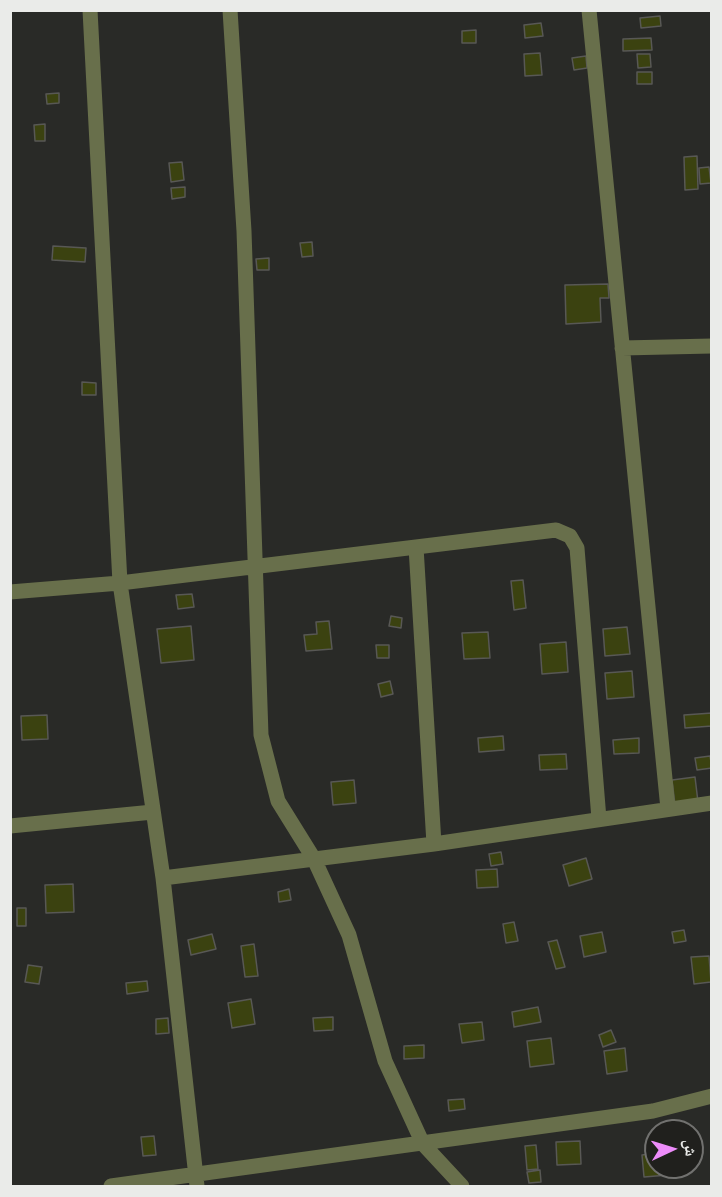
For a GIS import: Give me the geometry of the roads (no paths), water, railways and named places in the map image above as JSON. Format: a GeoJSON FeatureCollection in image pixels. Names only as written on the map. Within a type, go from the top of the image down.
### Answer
{"type":"FeatureCollection","features":[{"type":"Feature","properties":{"kind":"street"},"geometry":{"type":"LineString","coordinates":[[90,10],[120,583],[163,878],[196,1180]]}},
{"type":"Feature","properties":{"kind":"street"},"geometry":{"type":"LineString","coordinates":[[230,10],[244,231],[261,735],[279,801],[314,859],[349,935],[385,1060],[423,1144],[462,1186]]}},
{"type":"Feature","properties":{"kind":"street"},"geometry":{"type":"LineString","coordinates":[[589,10],[668,809]]}},
{"type":"Feature","properties":{"kind":"street"},"geometry":{"type":"LineString","coordinates":[[622,348],[711,346]]}},
{"type":"Feature","properties":{"kind":"street"},"geometry":{"type":"LineString","coordinates":[[10,592],[120,583],[556,530],[570,536],[577,548],[599,819]]}},
{"type":"Feature","properties":{"kind":"street"},"geometry":{"type":"LineString","coordinates":[[416,547],[434,844]]}},
{"type":"Feature","properties":{"kind":"street"},"geometry":{"type":"LineString","coordinates":[[163,878],[434,844],[711,803]]}},
{"type":"Feature","properties":{"kind":"street"},"geometry":{"type":"LineString","coordinates":[[10,826],[153,812]]}},
{"type":"Feature","properties":{"kind":"street"},"geometry":{"type":"LineString","coordinates":[[111,1186],[196,1180],[653,1111],[711,1096]]}}]}
